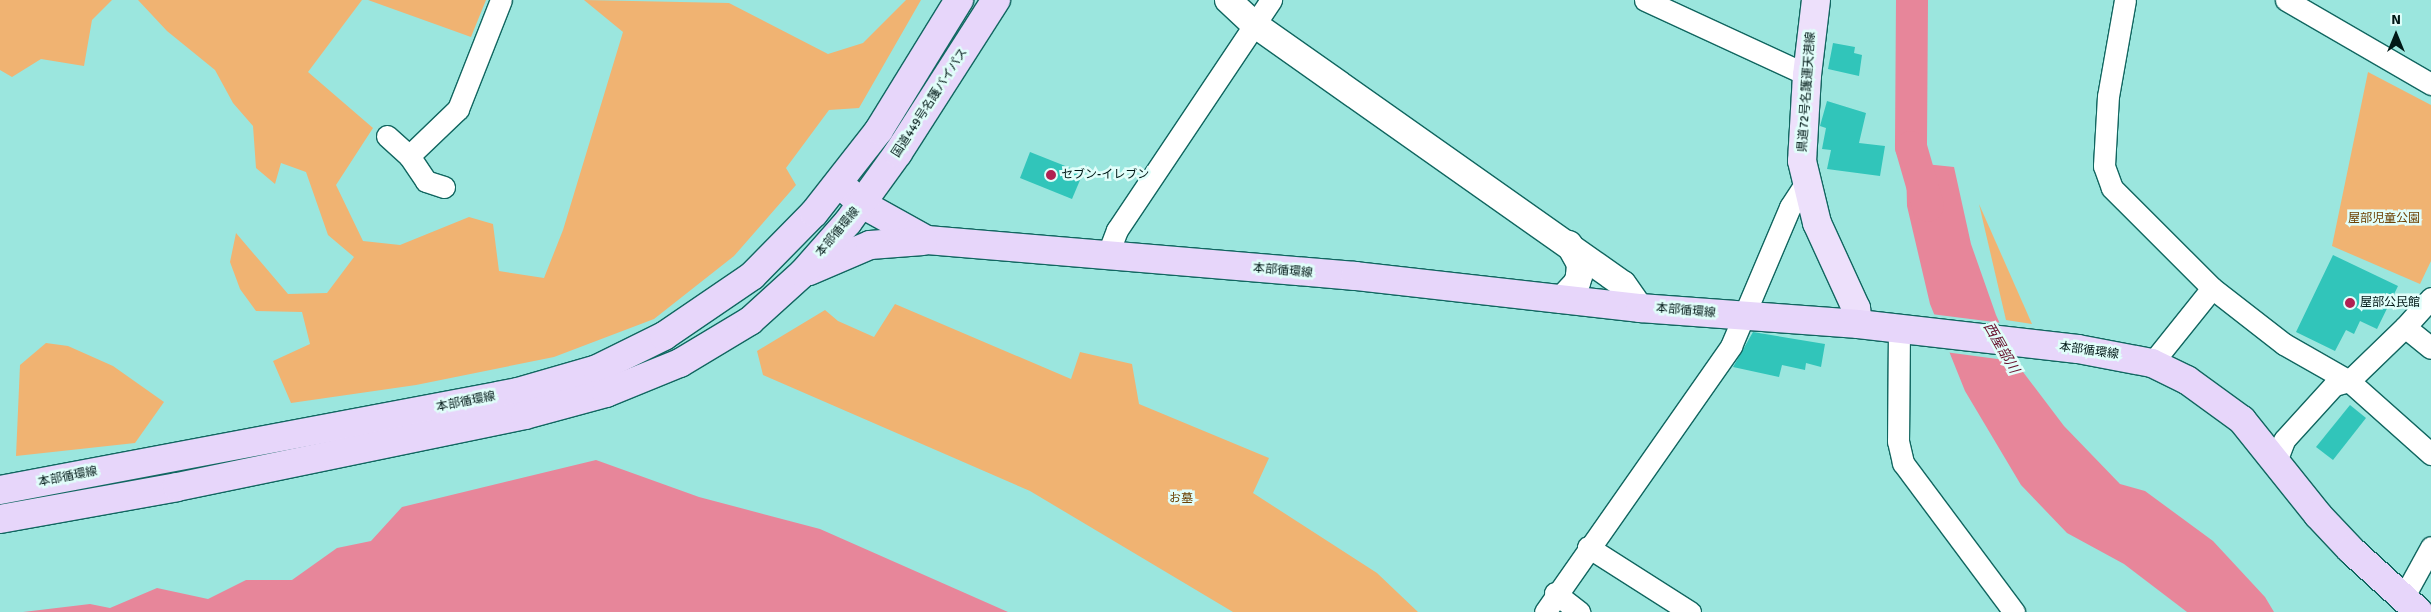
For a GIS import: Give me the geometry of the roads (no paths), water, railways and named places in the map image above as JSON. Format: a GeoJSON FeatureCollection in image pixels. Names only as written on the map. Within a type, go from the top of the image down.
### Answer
{"type":"FeatureCollection","features":[{"type":"Feature","properties":{"kind":"highway"},"geometry":{"type":"LineString","coordinates":[[840,184],[879,130],[959,0]]}},
{"type":"Feature","properties":{"kind":"highway","name":"国道449号名護バイパス"},"geometry":{"type":"LineString","coordinates":[[862,204],[921,120],[996,0]]}},
{"type":"Feature","properties":{"kind":"highway","name":"本部循環線"},"geometry":{"type":"LineString","coordinates":[[0,490],[508,394],[597,369],[664,336],[752,276],[779,251],[840,184],[862,204],[927,240],[1355,276],[1640,308],[1858,324],[2122,355],[2152,363],[2212,396],[2242,420],[2275,464],[2351,550],[2411,605]]}},
{"type":"Feature","properties":{"kind":"highway","name":"本部循環線"},"geometry":{"type":"LineString","coordinates":[[0,519],[320,458],[525,415],[606,394],[680,363],[750,321],[803,273],[862,204]]}},
{"type":"Feature","properties":{"kind":"highway"},"geometry":{"type":"LineString","coordinates":[[803,273],[870,245],[927,240]]}},
{"type":"Feature","properties":{"kind":"main road","name":"県道72号名護運天港線"},"geometry":{"type":"LineString","coordinates":[[1816,0],[1806,75],[1802,161],[1805,184],[1817,223],[1856,308],[1858,324]]}},
{"type":"Feature","properties":{"kind":"street"},"geometry":{"type":"LineString","coordinates":[[409,156],[458,109],[501,0]]}},
{"type":"Feature","properties":{"kind":"street"},"geometry":{"type":"LineString","coordinates":[[1228,0],[1254,24],[1467,176],[1569,244],[1623,284],[1640,308]]}},
{"type":"Feature","properties":{"kind":"street"},"geometry":{"type":"LineString","coordinates":[[1107,256],[1117,230],[1271,0]]}},
{"type":"Feature","properties":{"kind":"street"},"geometry":{"type":"LineString","coordinates":[[1645,0],[1806,75]]}},
{"type":"Feature","properties":{"kind":"street"},"geometry":{"type":"LineString","coordinates":[[2125,0],[2108,96],[2104,166],[2112,188],[2212,288],[2284,344],[2349,381],[2431,454]]}},
{"type":"Feature","properties":{"kind":"street"},"geometry":{"type":"LineString","coordinates":[[2286,0],[2431,84]]}},
{"type":"Feature","properties":{"kind":"street"},"geometry":{"type":"LineString","coordinates":[[387,136],[409,156],[426,180],[444,188]]}},
{"type":"Feature","properties":{"kind":"street"},"geometry":{"type":"LineString","coordinates":[[1545,612],[1555,593],[1731,346],[1790,208],[1805,184]]}},
{"type":"Feature","properties":{"kind":"street"},"geometry":{"type":"LineString","coordinates":[[1561,300],[1577,283],[1579,276],[1580,264],[1569,244]]}},
{"type":"Feature","properties":{"kind":"street"},"geometry":{"type":"LineString","coordinates":[[2152,363],[2212,288]]}},
{"type":"Feature","properties":{"kind":"street"},"geometry":{"type":"LineString","coordinates":[[2275,464],[2284,440],[2334,385],[2349,381],[2405,327],[2431,298]]}},
{"type":"Feature","properties":{"kind":"street"},"geometry":{"type":"LineString","coordinates":[[2405,327],[2431,348]]}},
{"type":"Feature","properties":{"kind":"street"},"geometry":{"type":"LineString","coordinates":[[1899,329],[1898,441],[1903,463],[2014,612]]}},
{"type":"Feature","properties":{"kind":"street"},"geometry":{"type":"LineString","coordinates":[[1588,547],[1690,612]]}},
{"type":"Feature","properties":{"kind":"street"},"geometry":{"type":"LineString","coordinates":[[2411,605],[2431,547]]}},
{"type":"Feature","properties":{"kind":"street"},"geometry":{"type":"LineString","coordinates":[[1555,593],[1578,612]]}},
{"type":"Feature","properties":{"kind":"water"},"geometry":{"type":"Polygon","coordinates":[[[1906,162],[1954,167],[1971,244],[1996,315],[2020,368],[2064,426],[2120,484],[2145,491],[2213,541],[2265,597],[2274,612],[2187,612],[2124,564],[2067,533],[2021,485],[1965,391],[1930,304],[1907,206],[1906,162]]]}},
{"type":"Feature","properties":{"kind":"water"},"geometry":{"type":"Polygon","coordinates":[[[596,460],[699,497],[820,529],[1008,612],[23,612],[90,604],[110,608],[157,588],[208,599],[246,580],[292,580],[337,548],[371,541],[402,507],[596,460]]]}},
{"type":"Feature","properties":{"kind":"waterway","name":"西屋部川"},"geometry":{"type":"LineString","coordinates":[[1912,0],[1911,147],[1928,206]]}},
{"type":"Feature","properties":{"kind":"place","name":"セブン-イレブン"},"geometry":{"type":"Point","coordinates":[1051,175]}},
{"type":"Feature","properties":{"kind":"place","name":"屋部公民館"},"geometry":{"type":"Point","coordinates":[2350,303]}},
{"type":"Feature","properties":{"kind":"park label","name":"屋部児童公園"},"geometry":{"type":"Point","coordinates":[2384,219]}},
{"type":"Feature","properties":{"kind":"park label","name":"お墓"},"geometry":{"type":"Point","coordinates":[1181,499]}}]}
